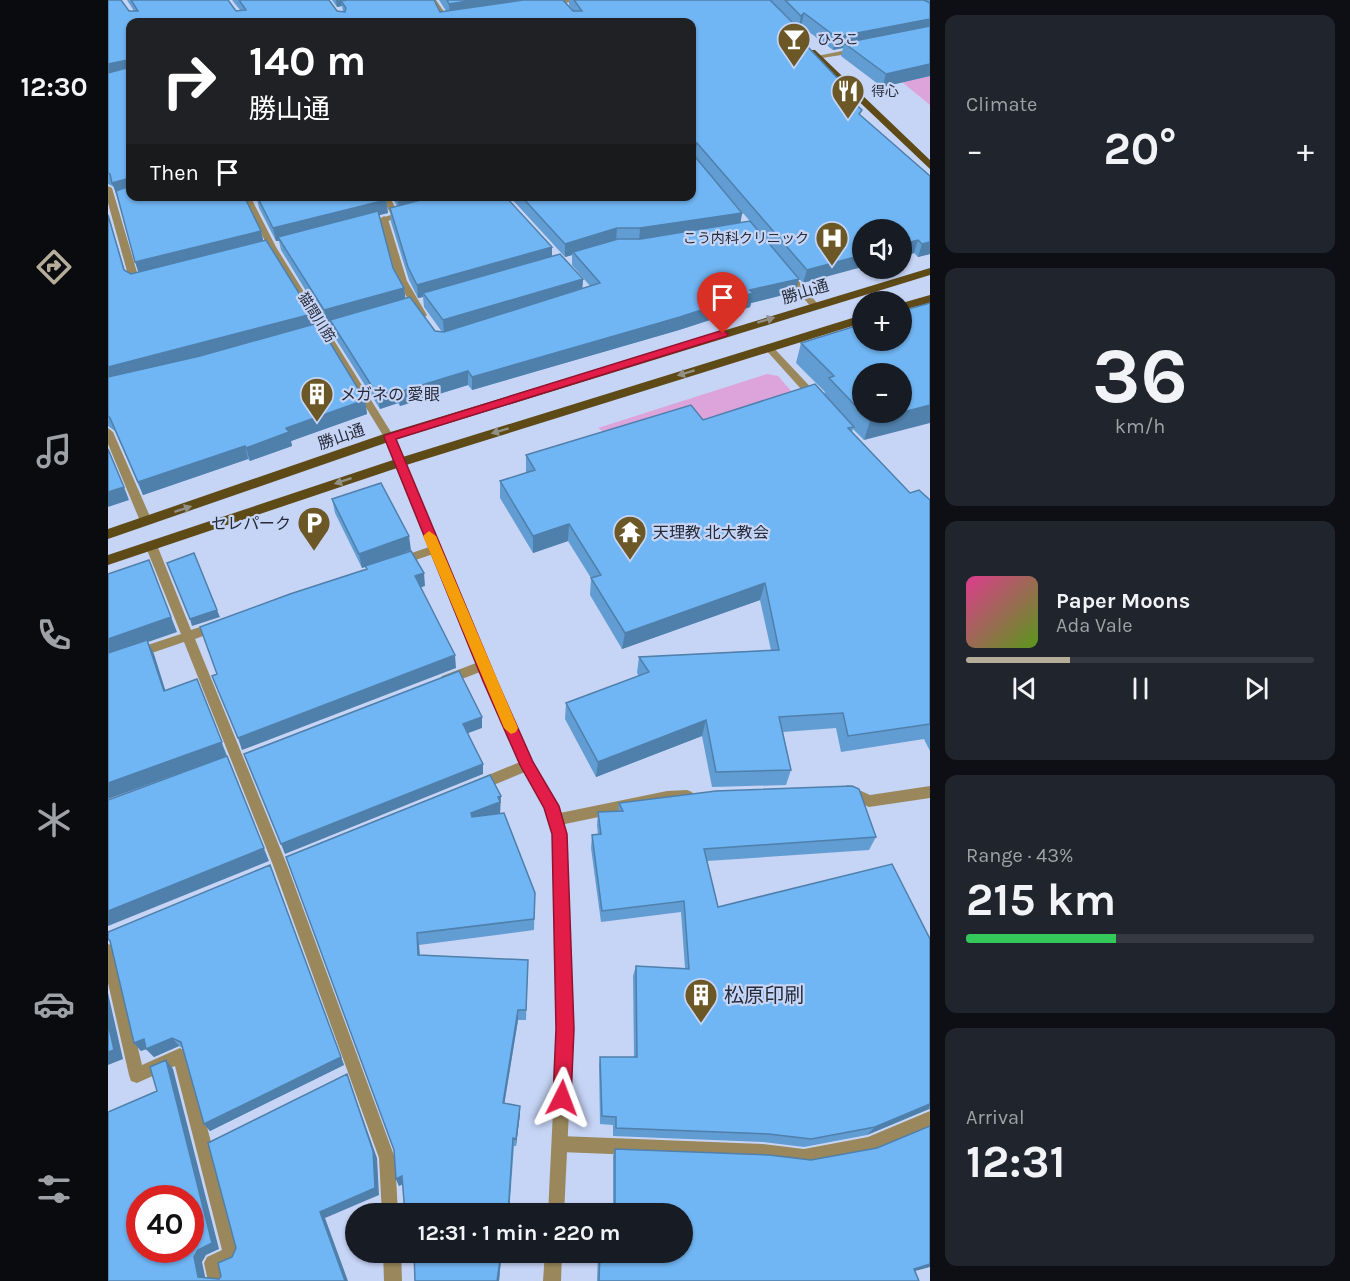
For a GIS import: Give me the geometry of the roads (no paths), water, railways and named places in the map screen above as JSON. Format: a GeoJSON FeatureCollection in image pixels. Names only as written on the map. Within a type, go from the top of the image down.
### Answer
{"type":"FeatureCollection","features":[{"type":"Feature","properties":{"kind":"main road"},"geometry":{"type":"LineString","coordinates":[[802,42],[930,166]]}},
{"type":"Feature","properties":{"kind":"main road","name":"勝山通"},"geometry":{"type":"LineString","coordinates":[[108,534],[389,437],[930,271]]}},
{"type":"Feature","properties":{"kind":"main road"},"geometry":{"type":"LineString","coordinates":[[912,304],[930,299]]}},
{"type":"Feature","properties":{"kind":"main road"},"geometry":{"type":"LineString","coordinates":[[108,560],[398,463],[852,322]]}},
{"type":"Feature","properties":{"kind":"street"},"geometry":{"type":"LineString","coordinates":[[433,0],[444,18]]}},
{"type":"Feature","properties":{"kind":"street"},"geometry":{"type":"LineString","coordinates":[[539,7],[575,0]]}},
{"type":"Feature","properties":{"kind":"street"},"geometry":{"type":"LineString","coordinates":[[816,57],[863,49]]}},
{"type":"Feature","properties":{"kind":"street"},"geometry":{"type":"LineString","coordinates":[[108,188],[114,202],[135,282],[147,279]]}},
{"type":"Feature","properties":{"kind":"street"},"geometry":{"type":"LineString","coordinates":[[388,201],[396,216]]}},
{"type":"Feature","properties":{"kind":"street","name":"猫間川筋"},"geometry":{"type":"LineString","coordinates":[[253,202],[272,247],[326,331],[389,437],[398,463]]}},
{"type":"Feature","properties":{"kind":"street"},"geometry":{"type":"LineString","coordinates":[[362,225],[419,211]]}},
{"type":"Feature","properties":{"kind":"street"},"geometry":{"type":"LineString","coordinates":[[384,219],[402,281],[428,323]]}},
{"type":"Feature","properties":{"kind":"street"},"geometry":{"type":"LineString","coordinates":[[261,250],[284,244]]}},
{"type":"Feature","properties":{"kind":"street"},"geometry":{"type":"LineString","coordinates":[[778,262],[814,305]]}},
{"type":"Feature","properties":{"kind":"street"},"geometry":{"type":"LineString","coordinates":[[404,308],[426,302]]}},
{"type":"Feature","properties":{"kind":"street"},"geometry":{"type":"LineString","coordinates":[[314,334],[337,327]]}},
{"type":"Feature","properties":{"kind":"street"},"geometry":{"type":"LineString","coordinates":[[768,348],[825,408]]}},
{"type":"Feature","properties":{"kind":"street"},"geometry":{"type":"LineString","coordinates":[[108,432],[146,521]]}},
{"type":"Feature","properties":{"kind":"street"},"geometry":{"type":"LineString","coordinates":[[398,463],[527,765],[551,806],[560,834],[565,1029],[557,1203]]}},
{"type":"Feature","properties":{"kind":"street"},"geometry":{"type":"LineString","coordinates":[[151,545],[280,865],[351,1073],[387,1158],[389,1203]]}},
{"type":"Feature","properties":{"kind":"street"},"geometry":{"type":"LineString","coordinates":[[392,564],[435,549]]}},
{"type":"Feature","properties":{"kind":"street"},"geometry":{"type":"LineString","coordinates":[[108,663],[230,622]]}},
{"type":"Feature","properties":{"kind":"street"},"geometry":{"type":"LineString","coordinates":[[428,687],[484,665]]}},
{"type":"Feature","properties":{"kind":"street"},"geometry":{"type":"LineString","coordinates":[[463,792],[527,765]]}},
{"type":"Feature","properties":{"kind":"street"},"geometry":{"type":"LineString","coordinates":[[836,791],[848,791],[869,801],[930,792]]}},
{"type":"Feature","properties":{"kind":"street"},"geometry":{"type":"LineString","coordinates":[[555,820],[667,796],[700,795]]}},
{"type":"Feature","properties":{"kind":"street"},"geometry":{"type":"LineString","coordinates":[[108,951],[137,1075],[180,1056],[209,1143],[232,1254],[213,1263],[217,1281]]}},
{"type":"Feature","properties":{"kind":"street"},"geometry":{"type":"LineString","coordinates":[[560,1144],[763,1152],[804,1157],[868,1145],[930,1119]]}},
{"type":"Feature","properties":{"kind":"street"},"geometry":{"type":"LineString","coordinates":[[392,1263],[393,1281]]}},
{"type":"Feature","properties":{"kind":"street"},"geometry":{"type":"LineString","coordinates":[[552,1281],[553,1263]]}},
{"type":"Feature","properties":{"kind":"place","name":"ひろこ"},"geometry":{"type":"Point","coordinates":[794,68]}},
{"type":"Feature","properties":{"kind":"place","name":"得心"},"geometry":{"type":"Point","coordinates":[848,120]}},
{"type":"Feature","properties":{"kind":"place","name":"こう内科クリニック"},"geometry":{"type":"Point","coordinates":[832,267]}},
{"type":"Feature","properties":{"kind":"place","name":"メガネの 愛眼"},"geometry":{"type":"Point","coordinates":[317,423]}},
{"type":"Feature","properties":{"kind":"place","name":"セレパーク"},"geometry":{"type":"Point","coordinates":[314,552]}},
{"type":"Feature","properties":{"kind":"place","name":"天理教 北大教会"},"geometry":{"type":"Point","coordinates":[630,561]}},
{"type":"Feature","properties":{"kind":"place","name":"松原印刷"},"geometry":{"type":"Point","coordinates":[701,1024]}}]}
